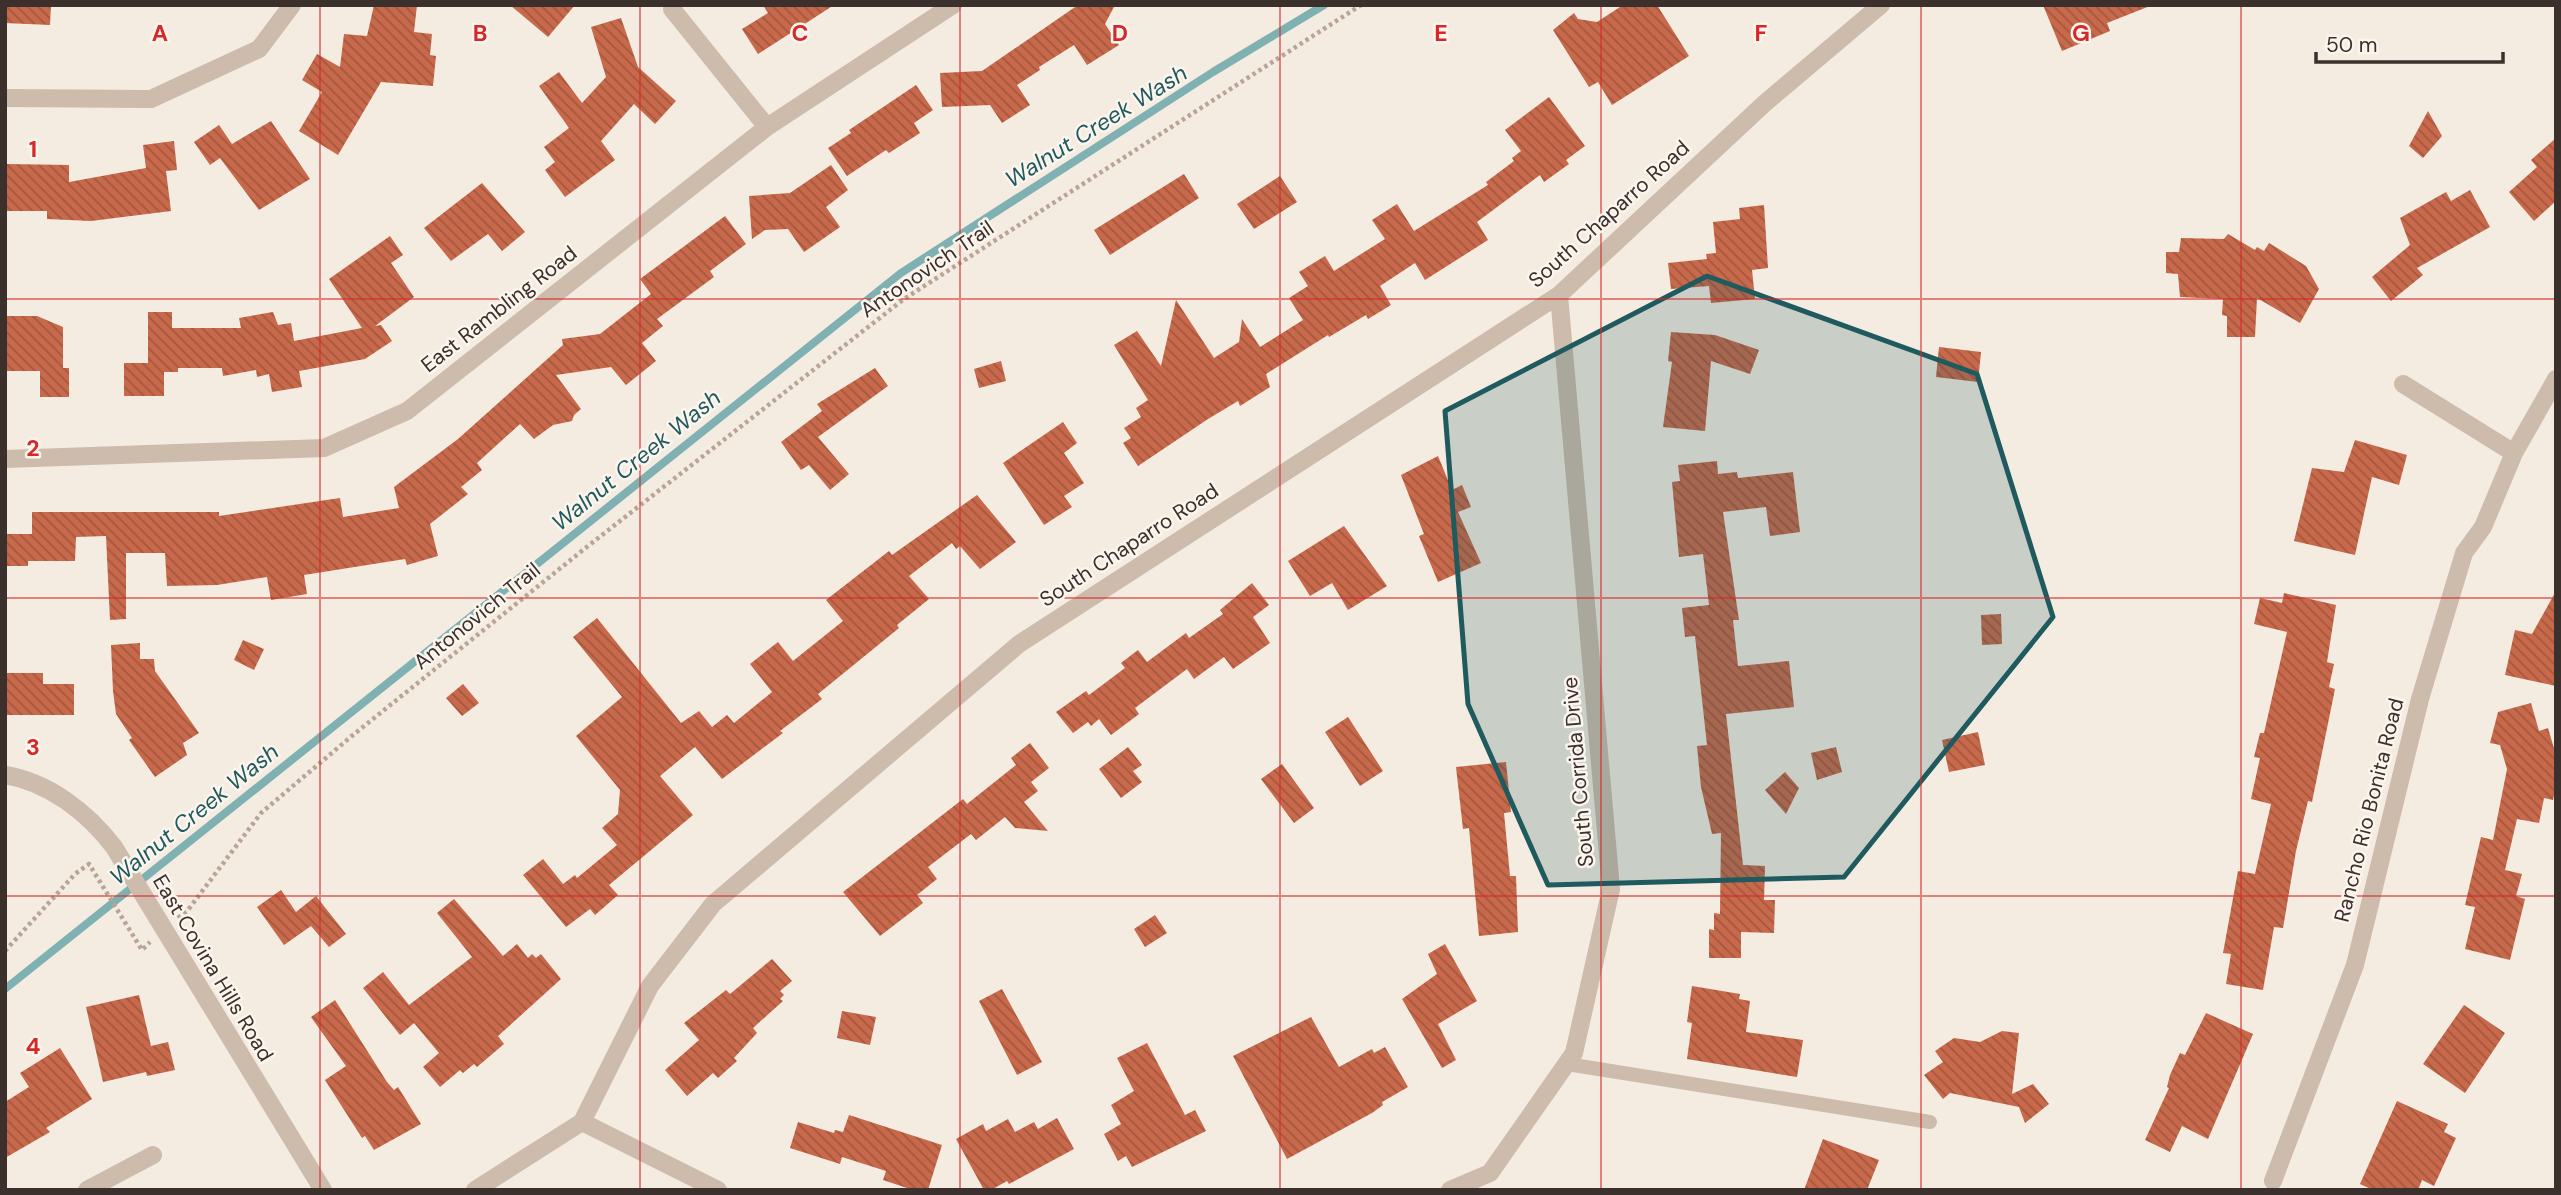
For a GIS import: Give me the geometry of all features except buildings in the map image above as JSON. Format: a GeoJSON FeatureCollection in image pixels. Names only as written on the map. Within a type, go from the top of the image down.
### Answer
{"type":"FeatureCollection","features":[{"type":"Feature","properties":{"kind":"street"},"geometry":{"type":"LineString","coordinates":[[5,98],[151,99],[259,49],[292,5]]}},
{"type":"Feature","properties":{"kind":"street","name":"East Rambling Road"},"geometry":{"type":"LineString","coordinates":[[5,459],[324,448],[407,411],[767,127],[953,5]]}},
{"type":"Feature","properties":{"kind":"street","name":"South Chaparro Road"},"geometry":{"type":"LineString","coordinates":[[582,1122],[650,986],[713,904],[1009,653],[1559,295],[1765,103],[1881,5]]}},
{"type":"Feature","properties":{"kind":"street"},"geometry":{"type":"LineString","coordinates":[[672,9],[767,127]]}},
{"type":"Feature","properties":{"kind":"street","name":"South Corrida Drive"},"geometry":{"type":"LineString","coordinates":[[1450,1190],[1490,1173],[1574,1053],[1611,889],[1559,295]]}},
{"type":"Feature","properties":{"kind":"street","name":"Rancho Rio Bonita Road"},"geometry":{"type":"LineString","coordinates":[[2273,1181],[2355,965],[2420,699],[2464,553],[2483,527],[2514,453],[2556,379]]}},
{"type":"Feature","properties":{"kind":"street"},"geometry":{"type":"LineString","coordinates":[[2403,384],[2514,453]]}},
{"type":"Feature","properties":{"kind":"street","name":"East Covina Hills Road"},"geometry":{"type":"LineString","coordinates":[[5,775],[17,777],[60,797],[87,817],[108,839],[323,1190]]}},
{"type":"Feature","properties":{"kind":"street"},"geometry":{"type":"LineString","coordinates":[[475,1190],[582,1122],[718,1190]]}},
{"type":"Feature","properties":{"kind":"street"},"geometry":{"type":"LineString","coordinates":[[87,1190],[153,1155]]}},
{"type":"Feature","properties":{"kind":"lane"},"geometry":{"type":"LineString","coordinates":[[1567,1064],[1930,1122]]}},
{"type":"Feature","properties":{"kind":"path","name":"Antonovich Trail"},"geometry":{"type":"LineString","coordinates":[[5,951],[75,874],[89,864],[142,950],[188,910],[261,813],[587,546],[904,299],[1361,5]]}},
{"type":"Feature","properties":{"kind":"highlighted area"},"geometry":{"type":"Polygon","coordinates":[[[1707,276],[1977,374],[2053,617],[1844,877],[1548,885],[1468,704],[1445,411],[1707,276]]]}},
{"type":"Feature","properties":{"kind":"waterway","name":"Walnut Creek Wash"},"geometry":{"type":"LineString","coordinates":[[5,989],[901,273],[1213,72],[1324,5]]}}]}
